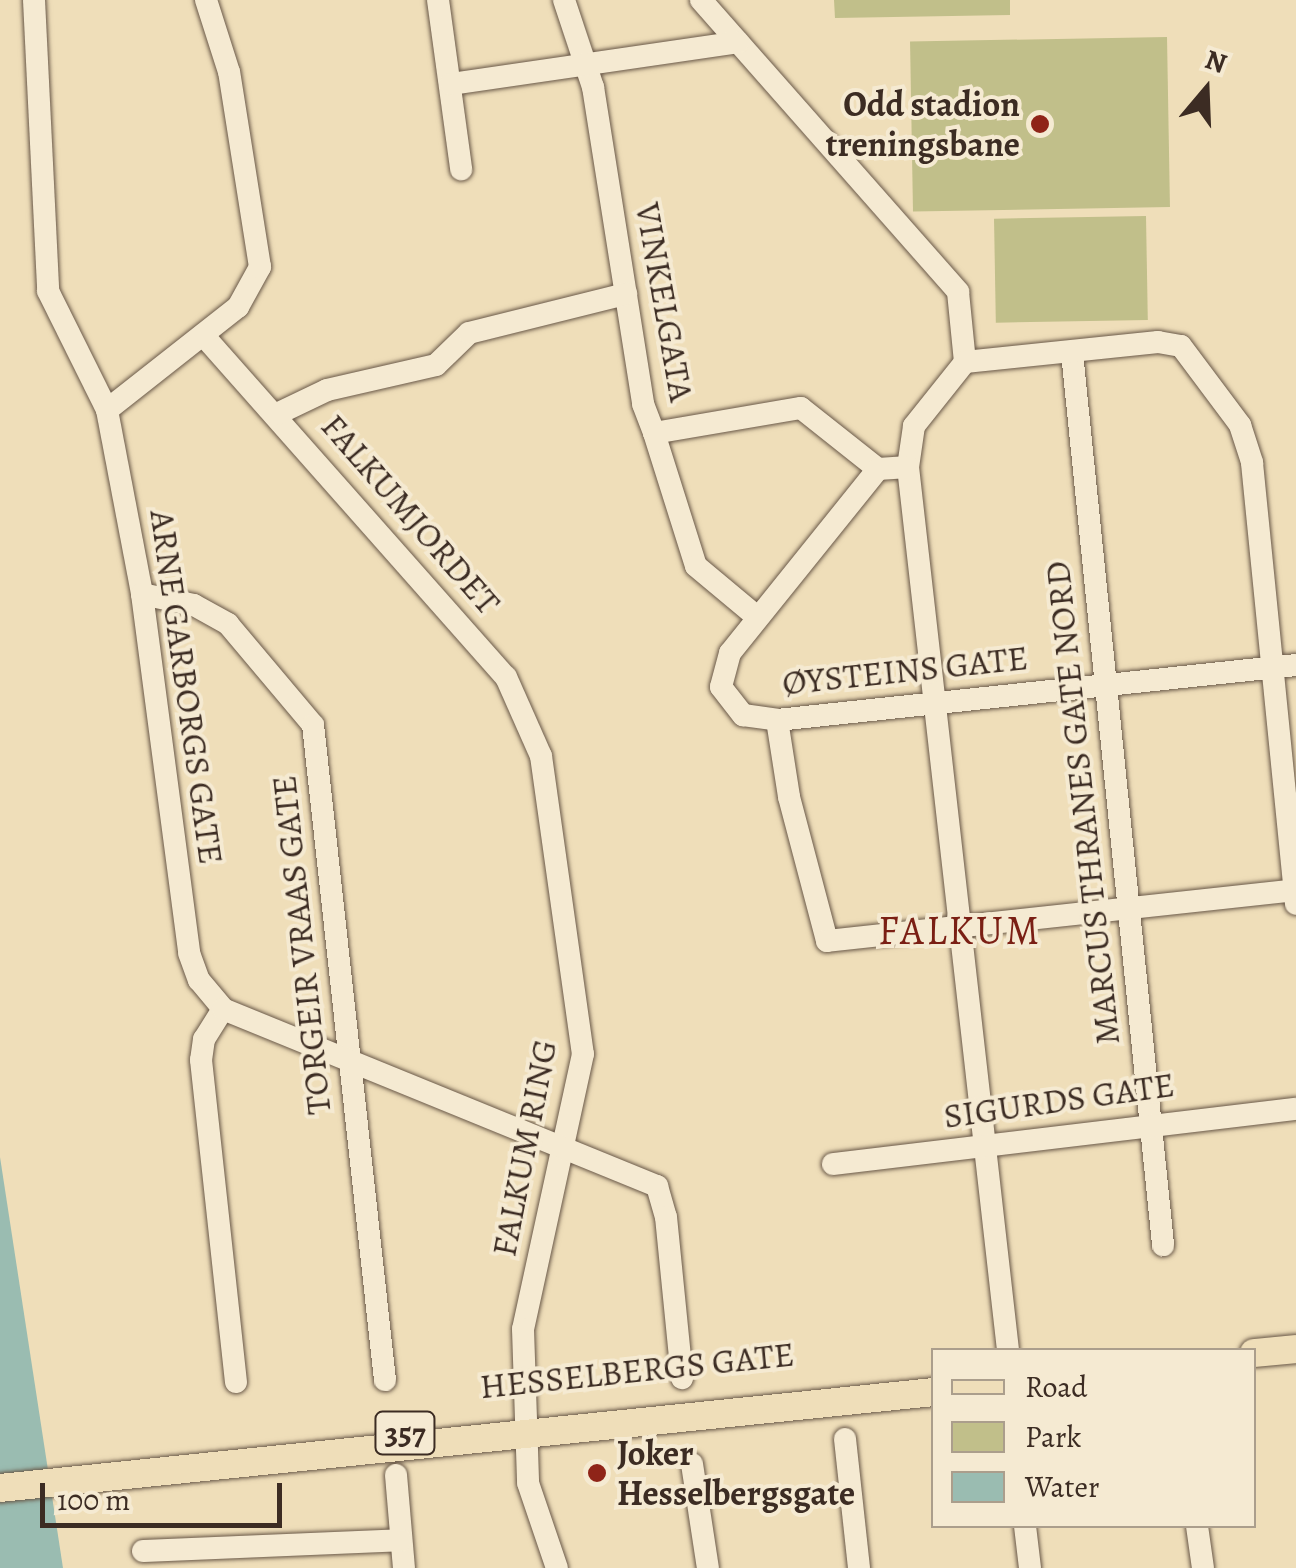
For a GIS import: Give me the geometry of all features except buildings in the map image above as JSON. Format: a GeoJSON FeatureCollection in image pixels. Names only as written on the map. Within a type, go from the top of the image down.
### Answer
{"type":"FeatureCollection","features":[{"type":"Feature","properties":{"kind":"main road"},"geometry":{"type":"LineString","coordinates":[[1256,1353],[1296,1349]]}},
{"type":"Feature","properties":{"kind":"main road","name":"HESSELBERGS GATE"},"geometry":{"type":"LineString","coordinates":[[0,1488],[931,1376]]}},
{"type":"Feature","properties":{"kind":"main road","name":"HESSELBERGS GATE"},"geometry":{"type":"LineString","coordinates":[[522,1427],[931,1392]]}},
{"type":"Feature","properties":{"kind":"street","name":"ARNE GARBORGS GATE"},"geometry":{"type":"LineString","coordinates":[[34,0],[48,292],[106,410],[142,594],[188,953],[199,980],[222,1009]]}},
{"type":"Feature","properties":{"kind":"street"},"geometry":{"type":"LineString","coordinates":[[106,410],[204,335],[251,288],[260,242],[230,72],[206,0]]}},
{"type":"Feature","properties":{"kind":"street"},"geometry":{"type":"LineString","coordinates":[[438,0],[461,169]]}},
{"type":"Feature","properties":{"kind":"street","name":"VINKELGATA"},"geometry":{"type":"LineString","coordinates":[[564,0],[586,64],[654,433],[801,408],[878,469]]}},
{"type":"Feature","properties":{"kind":"street"},"geometry":{"type":"LineString","coordinates":[[701,0],[958,292],[966,362],[914,426],[908,467],[1008,1348]]}},
{"type":"Feature","properties":{"kind":"street"},"geometry":{"type":"LineString","coordinates":[[452,84],[738,42]]}},
{"type":"Feature","properties":{"kind":"street"},"geometry":{"type":"LineString","coordinates":[[276,414],[327,390],[436,365],[469,333],[626,294]]}},
{"type":"Feature","properties":{"kind":"street","name":"FALKUMJORDET"},"geometry":{"type":"LineString","coordinates":[[204,335],[506,677],[541,756]]}},
{"type":"Feature","properties":{"kind":"street"},"geometry":{"type":"LineString","coordinates":[[777,720],[789,797],[827,941],[1295,894],[1285,667],[1248,442],[1181,346],[1158,342],[966,362]]}},
{"type":"Feature","properties":{"kind":"street","name":"MARCUS THRANES GATE NORD"},"geometry":{"type":"LineString","coordinates":[[1072,353],[1164,1245]]}},
{"type":"Feature","properties":{"kind":"street"},"geometry":{"type":"LineString","coordinates":[[654,433],[696,566],[756,616]]}},
{"type":"Feature","properties":{"kind":"street"},"geometry":{"type":"LineString","coordinates":[[878,469],[908,467]]}},
{"type":"Feature","properties":{"kind":"street","name":"ØYSTEINS GATE"},"geometry":{"type":"LineString","coordinates":[[878,469],[730,653],[722,687],[743,715],[777,720],[1285,667]]}},
{"type":"Feature","properties":{"kind":"street","name":"TORGEIR VRAAS GATE"},"geometry":{"type":"LineString","coordinates":[[142,594],[194,605],[228,624],[313,725],[385,1380]]}},
{"type":"Feature","properties":{"kind":"street","name":"FALKUM RING"},"geometry":{"type":"LineString","coordinates":[[541,756],[582,1022],[583,1054],[523,1330],[522,1427],[528,1483],[557,1568]]}},
{"type":"Feature","properties":{"kind":"street"},"geometry":{"type":"LineString","coordinates":[[236,1382],[201,1060],[204,1039],[222,1009],[564,1152],[644,1178],[663,1197],[682,1378]]}},
{"type":"Feature","properties":{"kind":"street","name":"SIGURDS GATE"},"geometry":{"type":"LineString","coordinates":[[833,1164],[1296,1109]]}},
{"type":"Feature","properties":{"kind":"street"},"geometry":{"type":"LineString","coordinates":[[845,1439],[859,1568]]}},
{"type":"Feature","properties":{"kind":"street"},"geometry":{"type":"LineString","coordinates":[[692,1464],[708,1568]]}},
{"type":"Feature","properties":{"kind":"street"},"geometry":{"type":"LineString","coordinates":[[396,1475],[404,1568]]}},
{"type":"Feature","properties":{"kind":"street"},"geometry":{"type":"LineString","coordinates":[[1025,1528],[1030,1568]]}},
{"type":"Feature","properties":{"kind":"street"},"geometry":{"type":"LineString","coordinates":[[1198,1528],[1202,1568]]}},
{"type":"Feature","properties":{"kind":"street"},"geometry":{"type":"LineString","coordinates":[[142,1551],[242,1557],[401,1540]]}},
{"type":"Feature","properties":{"kind":"green space"},"geometry":{"type":"Polygon","coordinates":[[[834,0],[1010,0],[1010,15],[835,18],[834,0]]]}},
{"type":"Feature","properties":{"kind":"green space","name":"Odd stadion treningsbane"},"geometry":{"type":"Polygon","coordinates":[[[1167,37],[1170,207],[913,211],[910,41],[1167,37]]]}},
{"type":"Feature","properties":{"kind":"green space"},"geometry":{"type":"Polygon","coordinates":[[[1146,216],[1148,320],[996,323],[994,219],[1146,216]]]}},
{"type":"Feature","properties":{"kind":"water"},"geometry":{"type":"Polygon","coordinates":[[[0,1157],[63,1568],[0,1568],[0,1157]]]}},
{"type":"Feature","properties":{"kind":"place","name":"Odd stadion treningsbane"},"geometry":{"type":"Point","coordinates":[1040,124]}},
{"type":"Feature","properties":{"kind":"place","name":"Joker Hesselbergsgate"},"geometry":{"type":"Point","coordinates":[597,1473]}},
{"type":"Feature","properties":{"kind":"district","name":"FALKUM"},"geometry":{"type":"Point","coordinates":[960,931]}}]}
